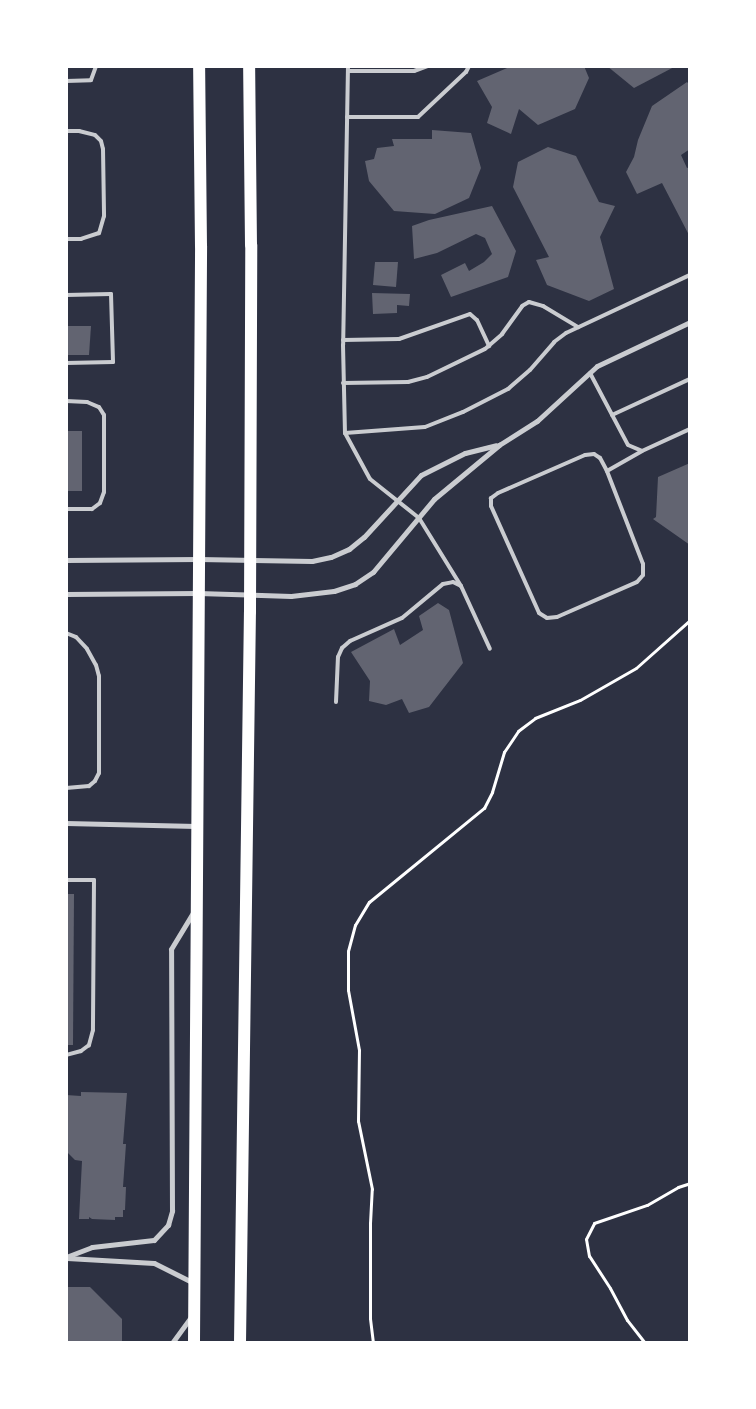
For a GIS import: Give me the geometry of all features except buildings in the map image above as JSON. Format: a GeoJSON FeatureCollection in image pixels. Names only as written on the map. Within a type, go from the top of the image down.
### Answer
{"type":"FeatureCollection","features":[{"type":"Feature","properties":{"kind":"main road"},"geometry":{"type":"LineString","coordinates":[[194,1343],[201,236],[199,66]]}},
{"type":"Feature","properties":{"kind":"main road"},"geometry":{"type":"LineString","coordinates":[[240,1343],[250,595],[251,245],[249,66]]}},
{"type":"Feature","properties":{"kind":"street"},"geometry":{"type":"LineString","coordinates":[[66,594],[198,593],[313,595],[355,584],[373,572],[434,499],[499,445],[537,421],[597,366],[690,322]]}},
{"type":"Feature","properties":{"kind":"street"},"geometry":{"type":"LineString","coordinates":[[66,560],[199,558],[312,560],[331,557],[349,549],[364,537],[421,475],[441,463],[465,453],[499,445]]}},
{"type":"Feature","properties":{"kind":"street"},"geometry":{"type":"LineString","coordinates":[[66,823],[196,826]]}},
{"type":"Feature","properties":{"kind":"street"},"geometry":{"type":"LineString","coordinates":[[66,1258],[92,1247],[154,1240],[168,1225],[172,1211],[171,949],[196,908]]}},
{"type":"Feature","properties":{"kind":"street"},"geometry":{"type":"LineString","coordinates":[[66,1258],[154,1263],[195,1283]]}},
{"type":"Feature","properties":{"kind":"street"},"geometry":{"type":"LineString","coordinates":[[172,1343],[194,1312]]}},
{"type":"Feature","properties":{"kind":"lane"},"geometry":{"type":"LineString","coordinates":[[66,81],[91,80],[96,66]]}},
{"type":"Feature","properties":{"kind":"lane"},"geometry":{"type":"LineString","coordinates":[[428,66],[414,71],[348,69],[343,340],[345,433],[370,479],[419,518],[462,586],[490,649]]}},
{"type":"Feature","properties":{"kind":"lane"},"geometry":{"type":"LineString","coordinates":[[347,117],[418,117],[466,72],[469,66]]}},
{"type":"Feature","properties":{"kind":"lane"},"geometry":{"type":"LineString","coordinates":[[66,131],[79,131],[95,135],[101,141],[104,149],[104,216],[99,232],[81,239],[66,239]]}},
{"type":"Feature","properties":{"kind":"lane"},"geometry":{"type":"LineString","coordinates":[[345,433],[425,427],[463,412],[508,389],[530,370],[554,342],[578,327],[690,276]]}},
{"type":"Feature","properties":{"kind":"lane"},"geometry":{"type":"LineString","coordinates":[[66,294],[111,294],[112,362],[66,363]]}},
{"type":"Feature","properties":{"kind":"lane"},"geometry":{"type":"LineString","coordinates":[[343,383],[408,382],[427,377],[489,346],[502,334],[522,306],[529,302],[543,306],[578,327]]}},
{"type":"Feature","properties":{"kind":"lane"},"geometry":{"type":"LineString","coordinates":[[343,340],[399,339],[470,314],[477,320],[489,346]]}},
{"type":"Feature","properties":{"kind":"lane"},"geometry":{"type":"LineString","coordinates":[[590,373],[628,445],[642,451]]}},
{"type":"Feature","properties":{"kind":"lane"},"geometry":{"type":"LineString","coordinates":[[612,415],[690,378]]}},
{"type":"Feature","properties":{"kind":"lane"},"geometry":{"type":"LineString","coordinates":[[66,402],[87,402],[100,407],[104,415],[104,492],[100,502],[92,509],[66,509]]}},
{"type":"Feature","properties":{"kind":"lane"},"geometry":{"type":"LineString","coordinates":[[607,471],[642,451],[690,429]]}},
{"type":"Feature","properties":{"kind":"lane"},"geometry":{"type":"LineString","coordinates":[[594,454],[600,458],[607,471],[643,564],[643,575],[636,582],[557,617],[547,618],[539,613],[491,506],[491,498],[498,493],[585,455],[594,454]]}},
{"type":"Feature","properties":{"kind":"lane"},"geometry":{"type":"LineString","coordinates":[[336,702],[338,657],[342,648],[350,641],[402,618],[443,584],[453,582],[462,586]]}},
{"type":"Feature","properties":{"kind":"lane"},"geometry":{"type":"LineString","coordinates":[[66,633],[76,637],[87,649],[96,665],[99,676],[99,772],[95,781],[89,786],[66,788]]}},
{"type":"Feature","properties":{"kind":"lane"},"geometry":{"type":"LineString","coordinates":[[66,880],[94,880],[93,1030],[89,1045],[81,1051],[66,1055]]}},
{"type":"Feature","properties":{"kind":"path"},"geometry":{"type":"LineString","coordinates":[[373,1343],[370,1318],[372,1189],[358,1121],[359,1050],[348,990],[348,950],[355,925],[369,902],[484,808],[492,792],[504,752],[518,731],[535,718],[580,700],[636,668],[690,620]]}},
{"type":"Feature","properties":{"kind":"path"},"geometry":{"type":"LineString","coordinates":[[645,1343],[627,1320],[610,1288],[589,1256],[586,1239],[594,1224],[647,1205],[678,1187],[690,1184]]}}]}
